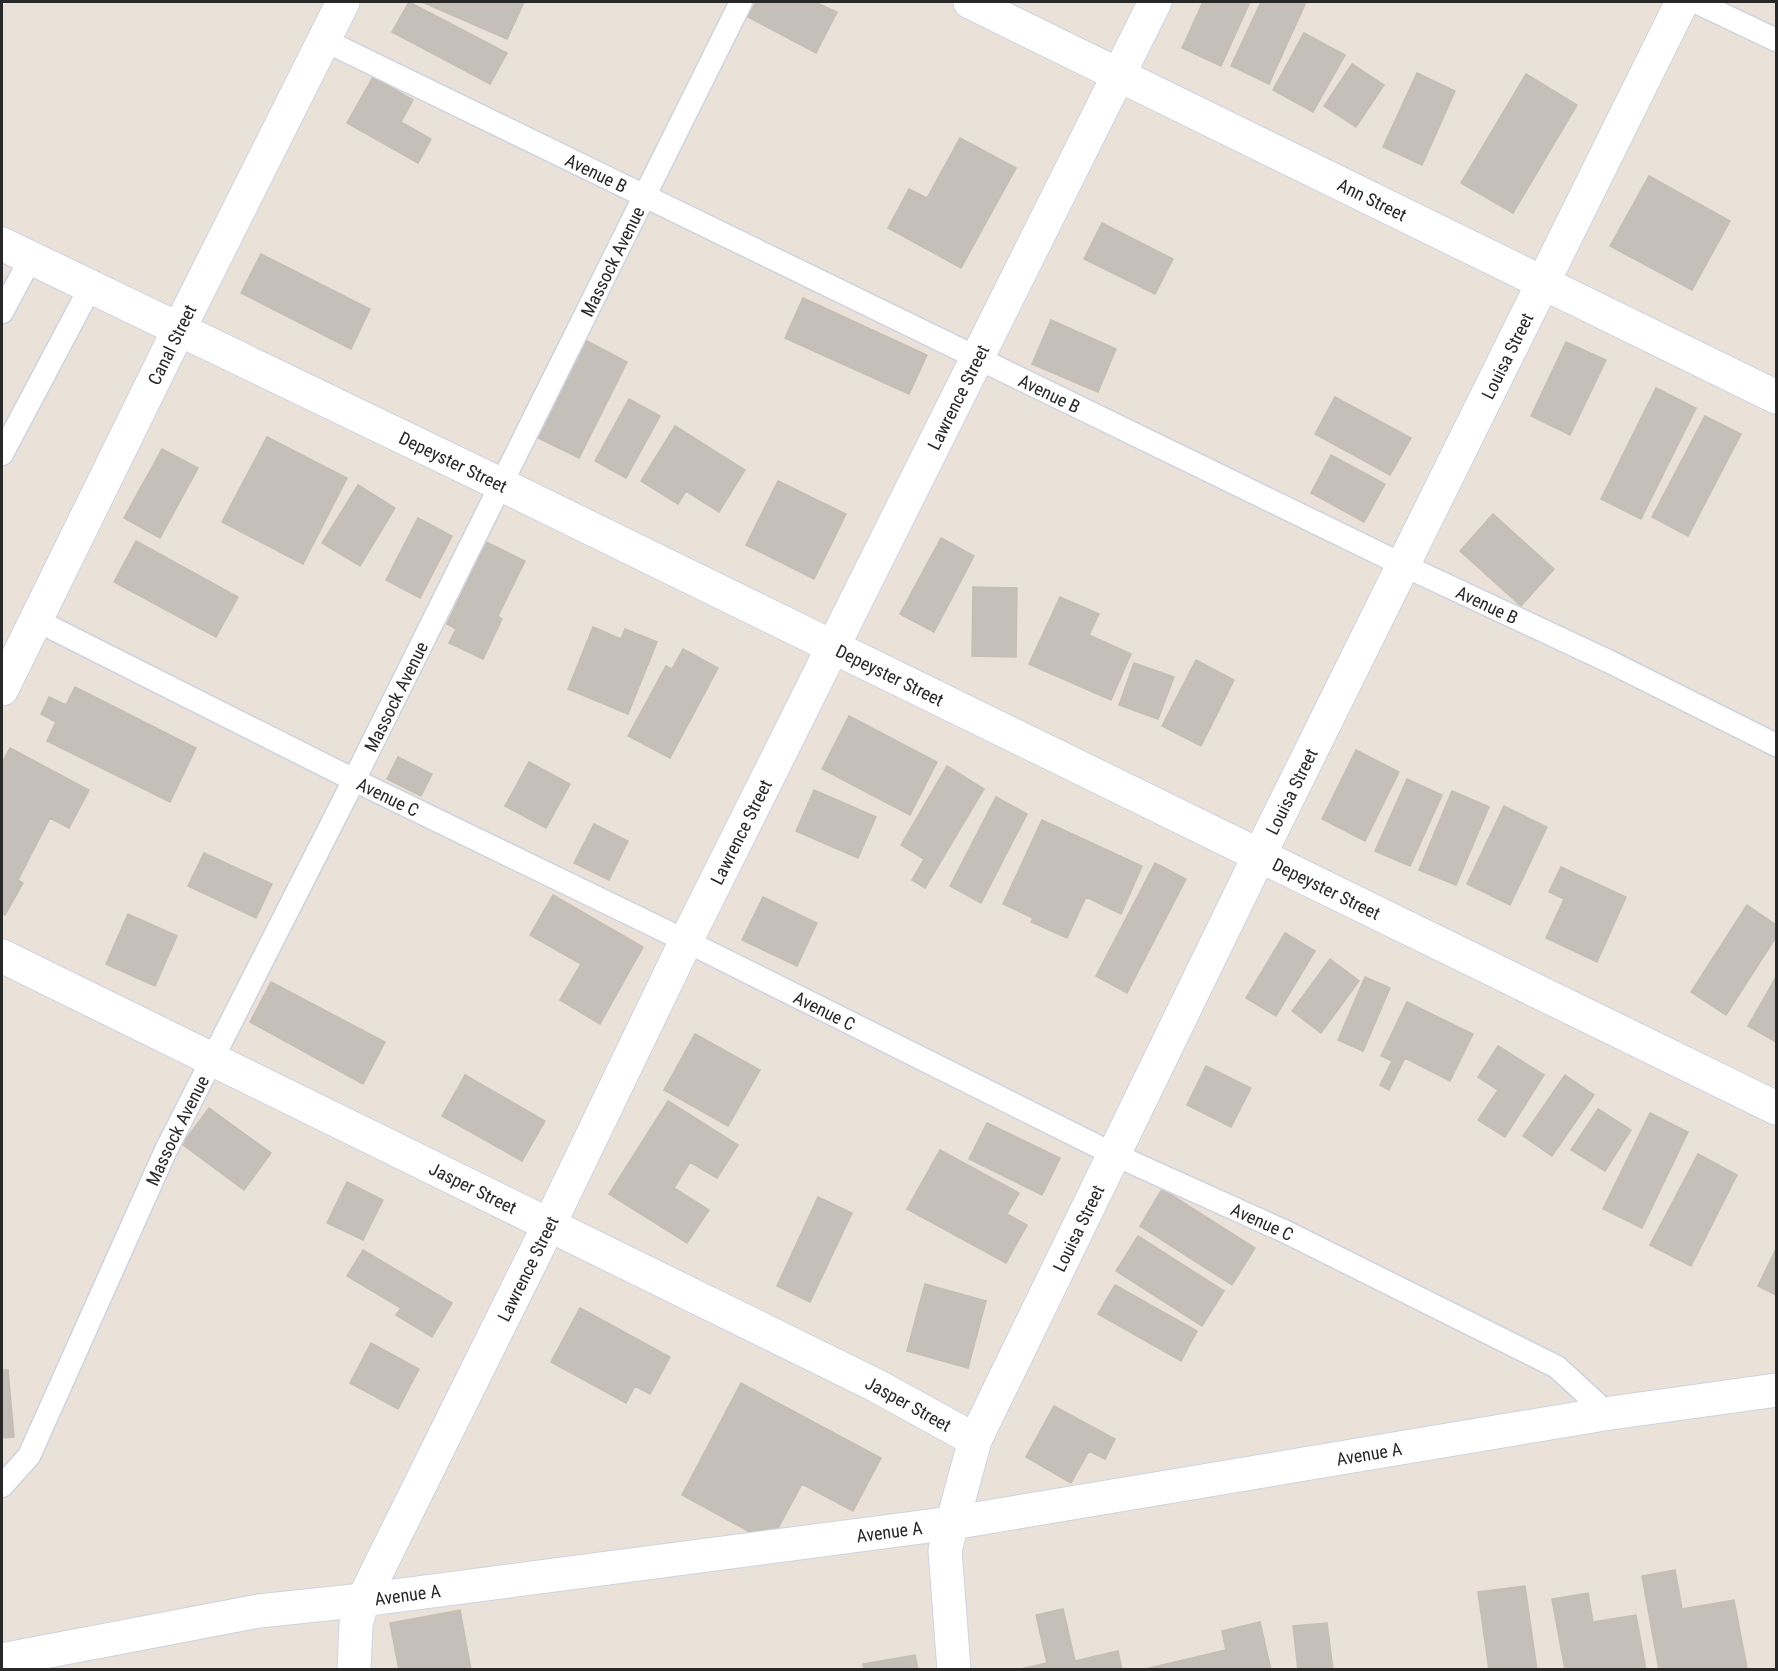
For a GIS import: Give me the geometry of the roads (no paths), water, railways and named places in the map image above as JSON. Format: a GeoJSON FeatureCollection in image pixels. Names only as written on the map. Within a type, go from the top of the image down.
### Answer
{"type":"FeatureCollection","features":[{"type":"Feature","properties":{"kind":"street","name":"Canal Street"},"geometry":{"type":"LineString","coordinates":[[2,689],[343,2]]}},
{"type":"Feature","properties":{"kind":"street","name":"Ann Street"},"geometry":{"type":"LineString","coordinates":[[970,2],[1776,397]]}},
{"type":"Feature","properties":{"kind":"street","name":"Lawrence Street"},"geometry":{"type":"LineString","coordinates":[[354,1670],[356,1624],[363,1600],[549,1225],[686,941],[1155,2]]}},
{"type":"Feature","properties":{"kind":"street","name":"Louisa Street"},"geometry":{"type":"LineString","coordinates":[[954,1670],[945,1550],[975,1440],[1259,856],[1682,2]]}},
{"type":"Feature","properties":{"kind":"street","name":"Depeyster Street"},"geometry":{"type":"LineString","coordinates":[[2,244],[500,484],[1776,1108]]}},
{"type":"Feature","properties":{"kind":"street","name":"Jasper Street"},"geometry":{"type":"LineString","coordinates":[[2,956],[877,1386],[975,1440]]}},
{"type":"Feature","properties":{"kind":"street","name":"Avenue A"},"geometry":{"type":"LineString","coordinates":[[2,1660],[259,1611],[363,1600],[952,1523],[1604,1414],[1776,1390]]}},
{"type":"Feature","properties":{"kind":"lane","name":"Massock Avenue"},"geometry":{"type":"LineString","coordinates":[[2,1486],[29,1456],[166,1150],[354,780],[741,2]]}},
{"type":"Feature","properties":{"kind":"lane"},"geometry":{"type":"LineString","coordinates":[[1696,2],[1776,40]]}},
{"type":"Feature","properties":{"kind":"lane","name":"Avenue B"},"geometry":{"type":"LineString","coordinates":[[324,40],[1403,565],[1608,661],[1776,745]]}},
{"type":"Feature","properties":{"kind":"lane"},"geometry":{"type":"LineString","coordinates":[[2,312],[31,258]]}},
{"type":"Feature","properties":{"kind":"lane"},"geometry":{"type":"LineString","coordinates":[[2,454],[91,286]]}},
{"type":"Feature","properties":{"kind":"lane","name":"Avenue C"},"geometry":{"type":"LineString","coordinates":[[36,620],[354,780],[686,941],[1113,1154],[1284,1231],[1557,1367],[1596,1402],[1604,1414]]}}]}
